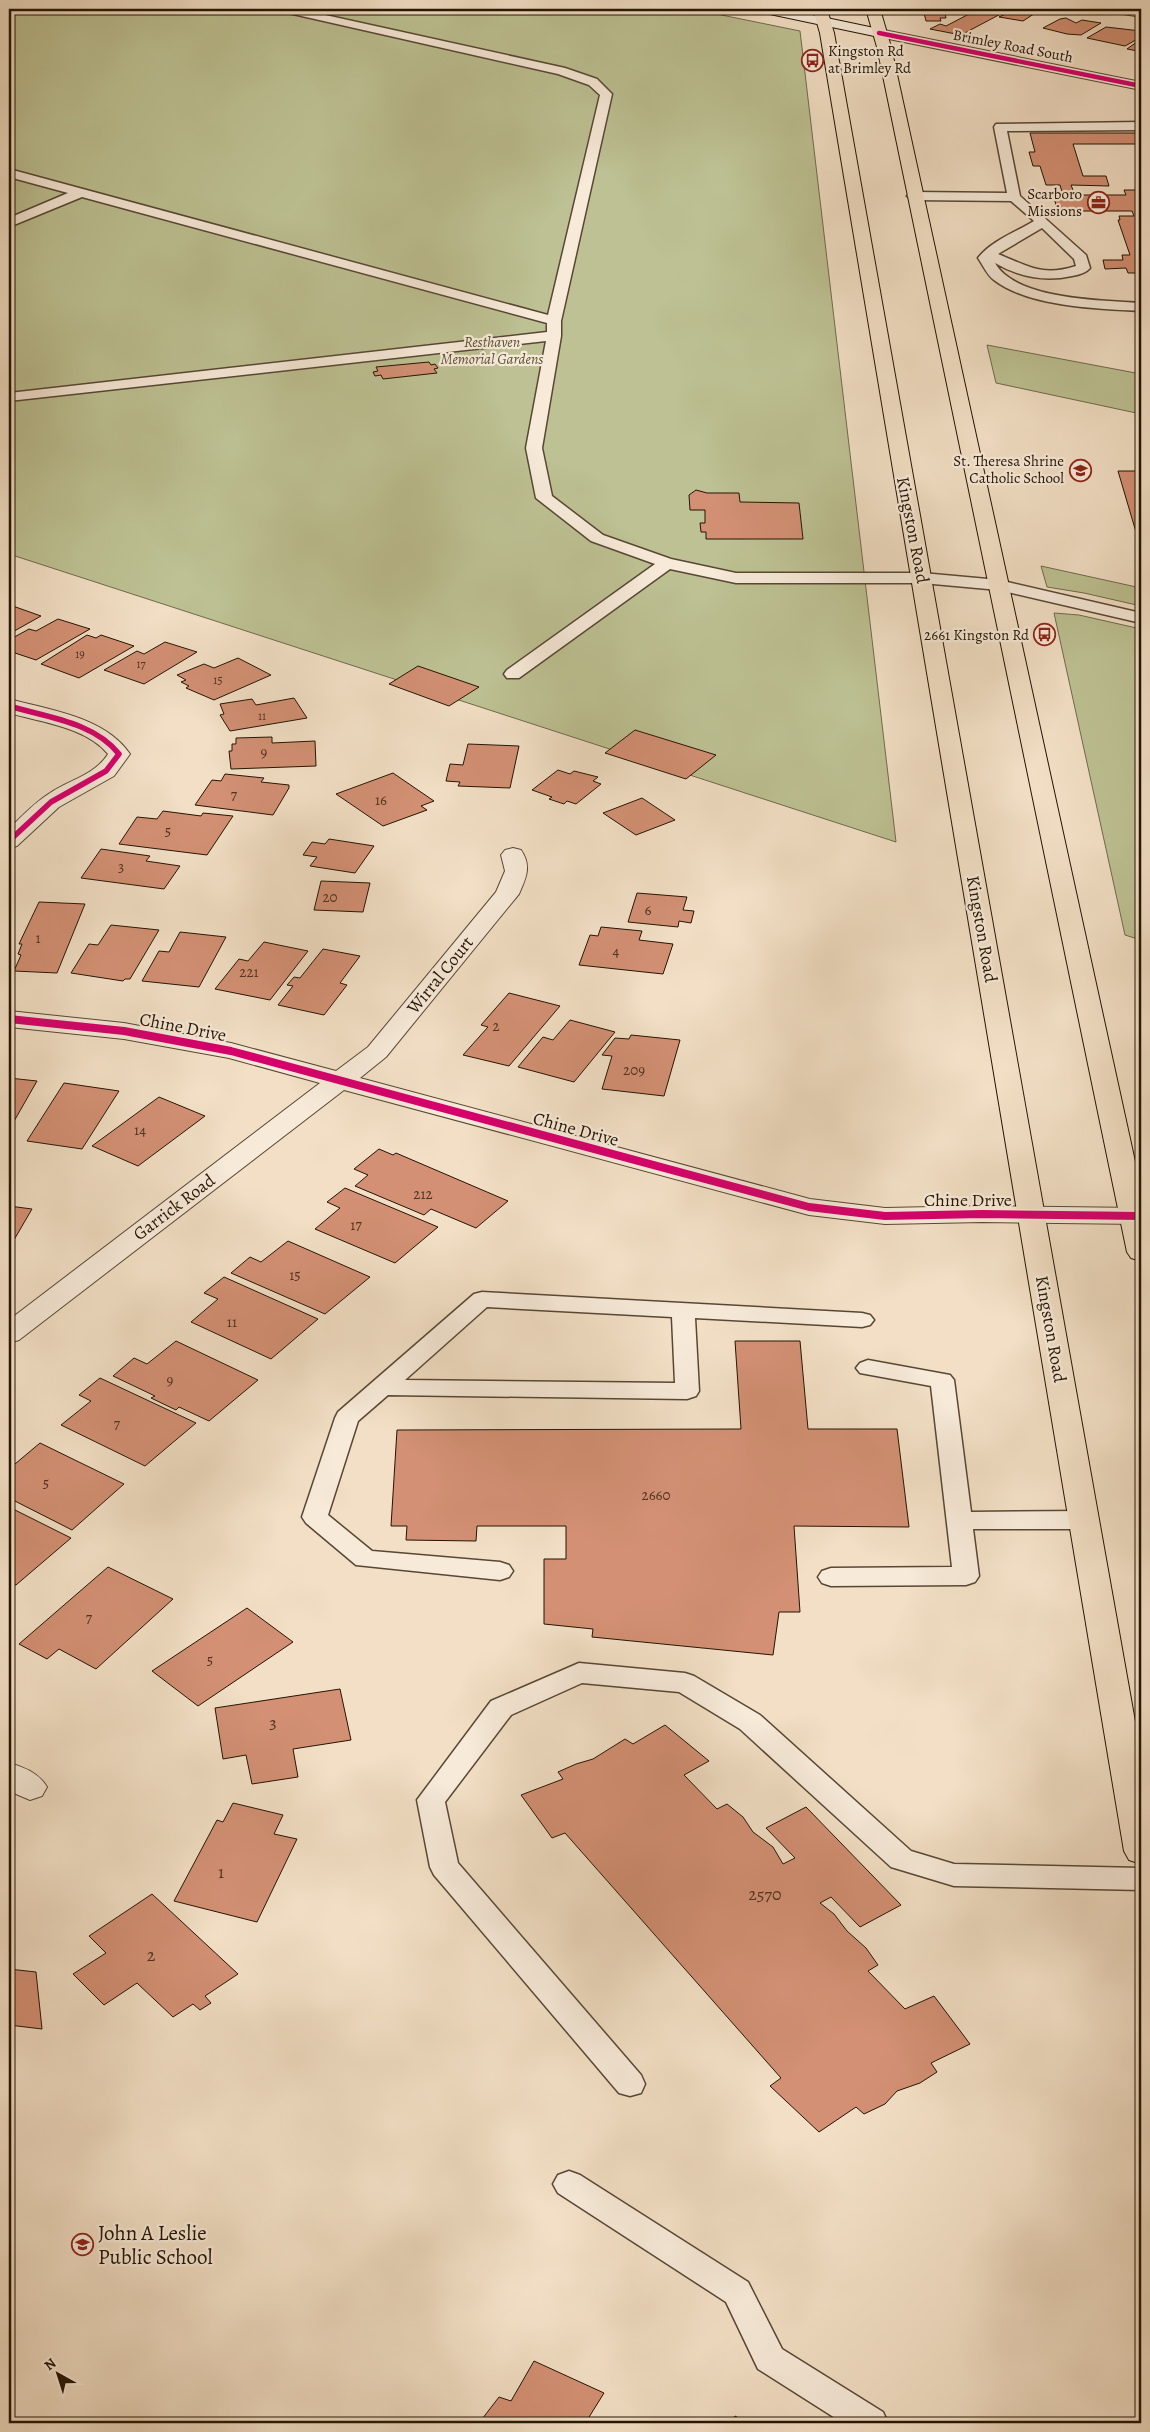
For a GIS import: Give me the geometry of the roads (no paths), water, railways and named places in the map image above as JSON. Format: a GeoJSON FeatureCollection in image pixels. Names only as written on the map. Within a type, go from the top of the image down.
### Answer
{"type":"FeatureCollection","features":[{"type":"Feature","properties":{"kind":"main road"},"geometry":{"type":"LineString","coordinates":[[873,9],[999,585],[1060,880],[1138,1216],[1141,1252]]}},
{"type":"Feature","properties":{"kind":"main road","name":"Kingston Road"},"geometry":{"type":"LineString","coordinates":[[822,15],[922,578],[1141,1851]]}},
{"type":"Feature","properties":{"kind":"street","name":"Brimley Road South"},"geometry":{"type":"LineString","coordinates":[[765,9],[822,15],[879,33],[1141,86]]}},
{"type":"Feature","properties":{"kind":"street"},"geometry":{"type":"LineString","coordinates":[[1117,9],[1141,13]]}},
{"type":"Feature","properties":{"kind":"street"},"geometry":{"type":"LineString","coordinates":[[9,706],[94,731],[115,747],[119,754],[114,765],[101,776],[52,801],[9,841]]}},
{"type":"Feature","properties":{"kind":"street","name":"Wirral Court"},"geometry":{"type":"LineString","coordinates":[[339,1080],[378,1052],[507,894],[517,871],[513,855]]}},
{"type":"Feature","properties":{"kind":"street","name":"Chine Drive"},"geometry":{"type":"LineString","coordinates":[[9,1019],[124,1031],[230,1051],[809,1207],[885,1216],[1138,1216]]}},
{"type":"Feature","properties":{"kind":"street","name":"Garrick Road"},"geometry":{"type":"LineString","coordinates":[[9,1334],[339,1080]]}},
{"type":"Feature","properties":{"kind":"lane"},"geometry":{"type":"LineString","coordinates":[[284,9],[561,71],[593,82],[606,94],[554,321],[554,336],[534,448],[544,498],[598,538],[666,563],[736,578],[922,578],[999,585],[1141,618]]}},
{"type":"Feature","properties":{"kind":"lane"},"geometry":{"type":"LineString","coordinates":[[990,253],[1011,268],[1040,276],[1066,275],[1083,268],[1081,258],[1014,197],[1000,127],[1141,126]]}},
{"type":"Feature","properties":{"kind":"lane"},"geometry":{"type":"LineString","coordinates":[[9,173],[554,321]]}},
{"type":"Feature","properties":{"kind":"lane"},"geometry":{"type":"LineString","coordinates":[[9,224],[82,192]]}},
{"type":"Feature","properties":{"kind":"lane"},"geometry":{"type":"LineString","coordinates":[[914,196],[1014,197]]}},
{"type":"Feature","properties":{"kind":"lane"},"geometry":{"type":"LineString","coordinates":[[1043,222],[996,248],[985,258],[997,277],[1021,288],[1079,303],[1141,307]]}},
{"type":"Feature","properties":{"kind":"lane"},"geometry":{"type":"LineString","coordinates":[[9,397],[554,336]]}},
{"type":"Feature","properties":{"kind":"lane"},"geometry":{"type":"LineString","coordinates":[[513,674],[666,563]]}},
{"type":"Feature","properties":{"kind":"lane"},"geometry":{"type":"LineString","coordinates":[[500,1571],[365,1559],[315,1517],[347,1418],[482,1299],[862,1320]]}},
{"type":"Feature","properties":{"kind":"lane"},"geometry":{"type":"LineString","coordinates":[[383,1386],[687,1391],[683,1310]]}},
{"type":"Feature","properties":{"kind":"lane"},"geometry":{"type":"LineString","coordinates":[[832,1577],[966,1576],[942,1380],[868,1368]]}},
{"type":"Feature","properties":{"kind":"lane"},"geometry":{"type":"LineString","coordinates":[[959,1521],[1084,1520]]}},
{"type":"Feature","properties":{"kind":"lane"},"geometry":{"type":"LineString","coordinates":[[630,2084],[444,1867],[431,1800],[501,1708],[579,1674],[686,1684],[750,1722],[901,1860],[954,1875],[1141,1879]]}},
{"type":"Feature","properties":{"kind":"lane"},"geometry":{"type":"LineString","coordinates":[[569,2184],[737,2292],[770,2359],[871,2423]]}},
{"type":"Feature","properties":{"kind":"place","name":"Kingston Rd at Brimley Rd"},"geometry":{"type":"Point","coordinates":[812,60]}},
{"type":"Feature","properties":{"kind":"place","name":"Scarboro Missions"},"geometry":{"type":"Point","coordinates":[1098,203]}},
{"type":"Feature","properties":{"kind":"place","name":"St. Theresa Shrine Catholic School"},"geometry":{"type":"Point","coordinates":[1080,470]}},
{"type":"Feature","properties":{"kind":"place","name":"2661 Kingston Rd"},"geometry":{"type":"Point","coordinates":[1045,635]}},
{"type":"Feature","properties":{"kind":"place","name":"John A Leslie Public School"},"geometry":{"type":"Point","coordinates":[82,2245]}},
{"type":"Feature","properties":{"kind":"park label","name":"Resthaven Memorial Gardens"},"geometry":{"type":"Point","coordinates":[492,350]}}]}
